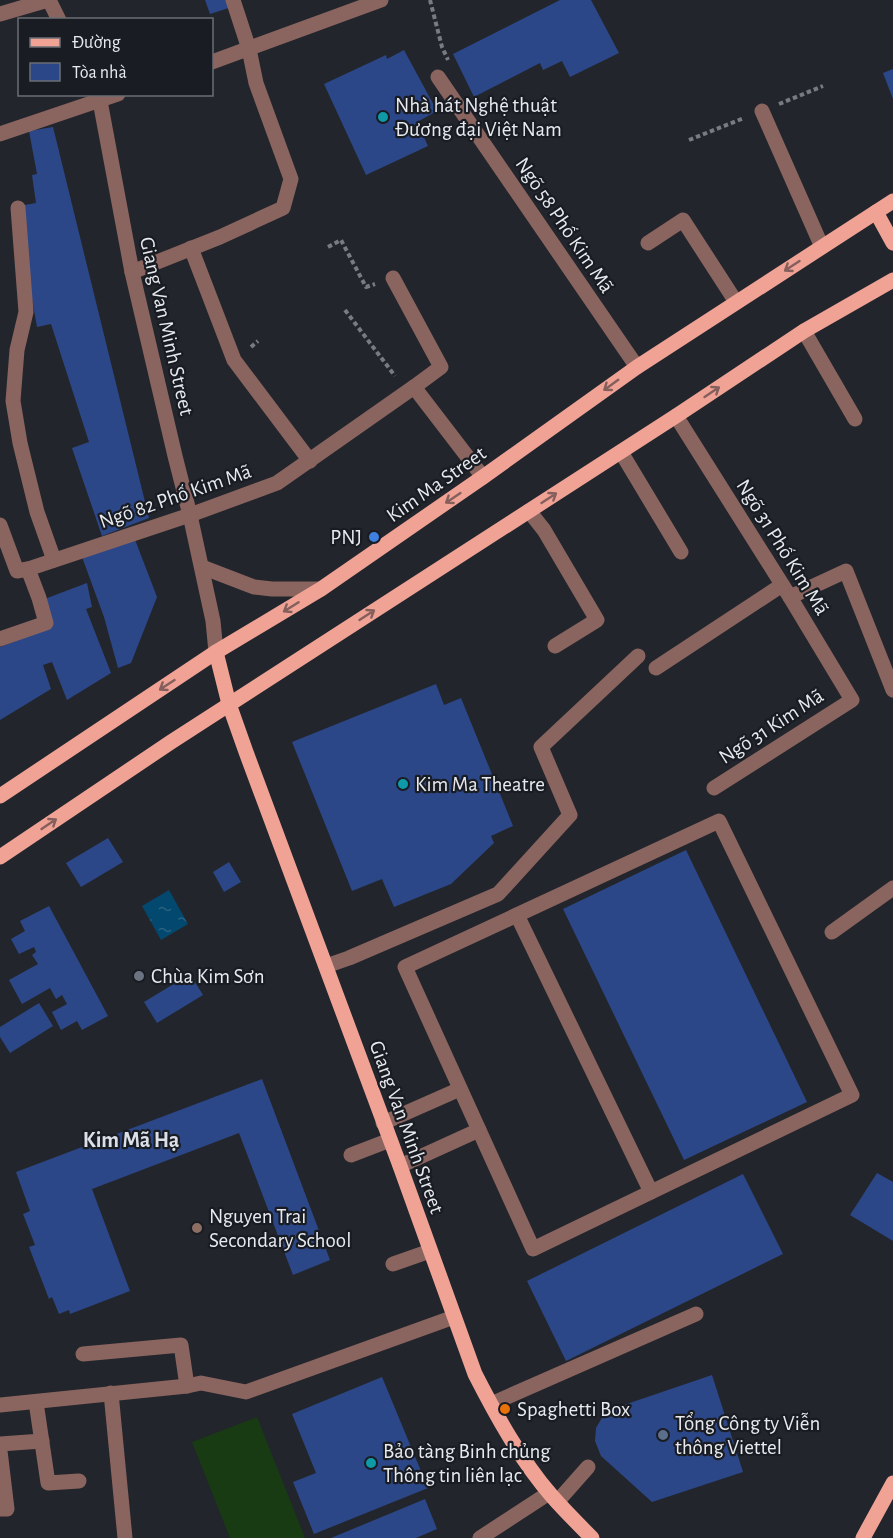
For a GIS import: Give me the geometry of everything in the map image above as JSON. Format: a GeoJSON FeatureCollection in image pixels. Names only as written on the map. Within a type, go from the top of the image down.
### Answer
{"type":"FeatureCollection","features":[{"type":"Feature","properties":{"kind":"main road","name":"Kim Ma Street"},"geometry":{"type":"LineString","coordinates":[[0,796],[216,652],[321,589],[637,367],[893,201]]}},
{"type":"Feature","properties":{"kind":"main road"},"geometry":{"type":"LineString","coordinates":[[876,212],[893,243]]}},
{"type":"Feature","properties":{"kind":"main road"},"geometry":{"type":"LineString","coordinates":[[0,857],[230,704],[804,331],[893,280]]}},
{"type":"Feature","properties":{"kind":"main road","name":"Giang Van Minh Street"},"geometry":{"type":"LineString","coordinates":[[216,652],[230,704],[475,1374],[523,1457],[553,1498],[592,1538]]}},
{"type":"Feature","properties":{"kind":"main road"},"geometry":{"type":"LineString","coordinates":[[863,1538],[893,1483]]}},
{"type":"Feature","properties":{"kind":"street"},"geometry":{"type":"LineString","coordinates":[[0,15],[48,0],[58,18]]}},
{"type":"Feature","properties":{"kind":"street"},"geometry":{"type":"LineString","coordinates":[[132,272],[220,237],[283,208],[291,179],[256,83],[249,48],[233,0]]}},
{"type":"Feature","properties":{"kind":"street"},"geometry":{"type":"LineString","coordinates":[[213,62],[359,4],[381,0]]}},
{"type":"Feature","properties":{"kind":"street","name":"Ngõ 58 Phố Kim Mã"},"geometry":{"type":"LineString","coordinates":[[438,77],[637,367]]}},
{"type":"Feature","properties":{"kind":"street"},"geometry":{"type":"LineString","coordinates":[[0,134],[98,98]]}},
{"type":"Feature","properties":{"kind":"street","name":"Giang Van Minh Street"},"geometry":{"type":"LineString","coordinates":[[98,98],[132,272],[202,567],[213,621],[216,652]]}},
{"type":"Feature","properties":{"kind":"street"},"geometry":{"type":"LineString","coordinates":[[762,111],[822,247]]}},
{"type":"Feature","properties":{"kind":"street"},"geometry":{"type":"LineString","coordinates":[[18,208],[26,312],[16,350],[13,401],[20,443],[37,512],[54,560]]}},
{"type":"Feature","properties":{"kind":"street"},"geometry":{"type":"LineString","coordinates":[[648,243],[683,220],[736,302]]}},
{"type":"Feature","properties":{"kind":"street"},"geometry":{"type":"LineString","coordinates":[[191,248],[234,360],[310,460]]}},
{"type":"Feature","properties":{"kind":"street","name":"Ngõ 82 Phố Kim Mã"},"geometry":{"type":"LineString","coordinates":[[28,569],[190,515],[277,483],[441,367],[393,278]]}},
{"type":"Feature","properties":{"kind":"street"},"geometry":{"type":"LineString","coordinates":[[804,331],[855,419]]}},
{"type":"Feature","properties":{"kind":"street"},"geometry":{"type":"LineString","coordinates":[[410,389],[483,477]]}},
{"type":"Feature","properties":{"kind":"street","name":"Ngõ 31 Phố Kim Mã"},"geometry":{"type":"LineString","coordinates":[[676,416],[852,700]]}},
{"type":"Feature","properties":{"kind":"street"},"geometry":{"type":"LineString","coordinates":[[621,452],[681,552]]}},
{"type":"Feature","properties":{"kind":"street"},"geometry":{"type":"LineString","coordinates":[[529,511],[544,530],[597,620],[555,646]]}},
{"type":"Feature","properties":{"kind":"street"},"geometry":{"type":"LineString","coordinates":[[0,525],[3,543],[17,571],[28,569],[46,624],[0,639]]}},
{"type":"Feature","properties":{"kind":"street"},"geometry":{"type":"LineString","coordinates":[[202,567],[254,587],[321,589]]}},
{"type":"Feature","properties":{"kind":"street"},"geometry":{"type":"LineString","coordinates":[[656,668],[786,591],[846,571],[893,690]]}},
{"type":"Feature","properties":{"kind":"street"},"geometry":{"type":"LineString","coordinates":[[326,966],[350,958],[498,894],[570,815],[541,747],[638,657]]}},
{"type":"Feature","properties":{"kind":"street","name":"Ngõ 31 Kim Mã"},"geometry":{"type":"LineString","coordinates":[[714,788],[852,700]]}},
{"type":"Feature","properties":{"kind":"street"},"geometry":{"type":"LineString","coordinates":[[719,821],[852,1095],[533,1249],[405,967],[517,915],[719,821]]}},
{"type":"Feature","properties":{"kind":"street"},"geometry":{"type":"LineString","coordinates":[[832,932],[893,888]]}},
{"type":"Feature","properties":{"kind":"street"},"geometry":{"type":"LineString","coordinates":[[517,915],[651,1192]]}},
{"type":"Feature","properties":{"kind":"street"},"geometry":{"type":"LineString","coordinates":[[383,1123],[460,1089]]}},
{"type":"Feature","properties":{"kind":"street"},"geometry":{"type":"LineString","coordinates":[[400,1166],[479,1130]]}},
{"type":"Feature","properties":{"kind":"street"},"geometry":{"type":"LineString","coordinates":[[351,1155],[390,1140]]}},
{"type":"Feature","properties":{"kind":"street"},"geometry":{"type":"LineString","coordinates":[[393,1264],[430,1251]]}},
{"type":"Feature","properties":{"kind":"street"},"geometry":{"type":"LineString","coordinates":[[491,1404],[696,1314]]}},
{"type":"Feature","properties":{"kind":"street"},"geometry":{"type":"LineString","coordinates":[[0,1406],[201,1383],[246,1392],[454,1317]]}},
{"type":"Feature","properties":{"kind":"street"},"geometry":{"type":"LineString","coordinates":[[83,1354],[181,1345],[187,1386]]}},
{"type":"Feature","properties":{"kind":"street"},"geometry":{"type":"LineString","coordinates":[[111,1394],[125,1538]]}},
{"type":"Feature","properties":{"kind":"street"},"geometry":{"type":"LineString","coordinates":[[36,1402],[48,1483],[79,1481]]}},
{"type":"Feature","properties":{"kind":"street"},"geometry":{"type":"LineString","coordinates":[[0,1444],[42,1441]]}},
{"type":"Feature","properties":{"kind":"street"},"geometry":{"type":"LineString","coordinates":[[0,1451],[7,1509],[0,1509]]}},
{"type":"Feature","properties":{"kind":"street"},"geometry":{"type":"LineString","coordinates":[[480,1538],[553,1498],[588,1467]]}},
{"type":"Feature","properties":{"kind":"path"},"geometry":{"type":"LineString","coordinates":[[430,0],[442,47],[451,66]]}},
{"type":"Feature","properties":{"kind":"path"},"geometry":{"type":"LineString","coordinates":[[327,247],[341,240],[366,287],[393,278]]}},
{"type":"Feature","properties":{"kind":"path"},"geometry":{"type":"LineString","coordinates":[[345,310],[410,389]]}},
{"type":"Feature","properties":{"kind":"green space"},"geometry":{"type":"Polygon","coordinates":[[[257,1417],[305,1538],[230,1538],[192,1442],[257,1417]]]}},
{"type":"Feature","properties":{"kind":"water"},"geometry":{"type":"Polygon","coordinates":[[[169,890],[188,924],[161,940],[142,906],[169,890]]]}},
{"type":"Feature","properties":{"kind":"building"},"geometry":{"type":"Polygon","coordinates":[[[205,0],[230,0],[232,7],[210,14],[205,0]]]}},
{"type":"Feature","properties":{"kind":"building"},"geometry":{"type":"Polygon","coordinates":[[[560,0],[591,0],[619,53],[570,77],[562,61],[543,70],[540,63],[474,97],[453,54],[560,0]]]}},
{"type":"Feature","properties":{"kind":"building","name":"Nhà hát Nghệ thuật Đương đại Việt Nam"},"geometry":{"type":"Polygon","coordinates":[[[404,50],[437,111],[417,122],[428,146],[366,175],[324,84],[386,55],[387,59],[404,50]]]}},
{"type":"Feature","properties":{"kind":"building"},"geometry":{"type":"Polygon","coordinates":[[[893,69],[893,99],[883,73],[893,69]]]}},
{"type":"Feature","properties":{"kind":"building"},"geometry":{"type":"Polygon","coordinates":[[[53,127],[149,518],[102,536],[72,448],[89,442],[51,324],[37,327],[19,206],[36,203],[32,175],[37,174],[29,131],[53,127]]]}},
{"type":"Feature","properties":{"kind":"building"},"geometry":{"type":"Polygon","coordinates":[[[134,537],[157,597],[131,663],[118,668],[104,617],[82,557],[134,537]]]}},
{"type":"Feature","properties":{"kind":"building"},"geometry":{"type":"Polygon","coordinates":[[[87,583],[92,607],[86,609],[111,673],[67,700],[52,662],[43,665],[51,689],[0,720],[0,647],[32,635],[42,600],[87,583]]]}},
{"type":"Feature","properties":{"kind":"building","name":"Kim Ma Theatre"},"geometry":{"type":"Polygon","coordinates":[[[436,684],[444,705],[461,698],[513,826],[491,836],[494,843],[451,884],[394,907],[382,879],[352,891],[292,742],[436,684]]]}},
{"type":"Feature","properties":{"kind":"building"},"geometry":{"type":"Polygon","coordinates":[[[108,838],[123,862],[81,887],[66,863],[108,838]]]}},
{"type":"Feature","properties":{"kind":"building"},"geometry":{"type":"Polygon","coordinates":[[[686,850],[807,1102],[684,1160],[563,909],[686,850]]]}},
{"type":"Feature","properties":{"kind":"building"},"geometry":{"type":"Polygon","coordinates":[[[229,862],[241,882],[224,892],[213,872],[229,862]]]}},
{"type":"Feature","properties":{"kind":"building"},"geometry":{"type":"Polygon","coordinates":[[[49,906],[108,1016],[82,1030],[77,1021],[61,1030],[52,1012],[67,1004],[62,995],[56,999],[50,988],[22,1004],[9,980],[38,964],[32,955],[36,952],[34,947],[19,954],[11,939],[25,931],[20,921],[49,906]]]}},
{"type":"Feature","properties":{"kind":"building"},"geometry":{"type":"Polygon","coordinates":[[[190,974],[203,995],[157,1023],[144,1002],[190,974]]]}},
{"type":"Feature","properties":{"kind":"building"},"geometry":{"type":"Polygon","coordinates":[[[39,1003],[53,1026],[10,1053],[0,1037],[0,1027],[39,1003]]]}},
{"type":"Feature","properties":{"kind":"building"},"geometry":{"type":"Polygon","coordinates":[[[262,1079],[330,1260],[293,1275],[239,1133],[92,1189],[130,1291],[70,1314],[69,1310],[59,1314],[52,1297],[49,1299],[29,1247],[35,1245],[23,1214],[30,1211],[16,1172],[262,1079]]]}},
{"type":"Feature","properties":{"kind":"building"},"geometry":{"type":"Polygon","coordinates":[[[877,1173],[893,1182],[893,1241],[850,1215],[877,1173]]]}},
{"type":"Feature","properties":{"kind":"building"},"geometry":{"type":"Polygon","coordinates":[[[743,1174],[783,1254],[566,1361],[527,1281],[743,1174]]]}},
{"type":"Feature","properties":{"kind":"building","name":"Tổng Công ty Viễn thông Viettel"},"geometry":{"type":"Polygon","coordinates":[[[712,1375],[743,1472],[652,1502],[601,1456],[595,1441],[596,1428],[603,1416],[612,1409],[712,1375]]]}},
{"type":"Feature","properties":{"kind":"building"},"geometry":{"type":"Polygon","coordinates":[[[382,1377],[428,1488],[314,1534],[293,1482],[316,1473],[292,1414],[382,1377]]]}},
{"type":"Feature","properties":{"kind":"building"},"geometry":{"type":"Polygon","coordinates":[[[425,1499],[437,1529],[416,1538],[331,1538],[425,1499]]]}},
{"type":"Feature","properties":{"kind":"place","name":"Nhà hát Nghệ thuật Đương đại Việt Nam"},"geometry":{"type":"Point","coordinates":[383,117]}},
{"type":"Feature","properties":{"kind":"place","name":"PNJ"},"geometry":{"type":"Point","coordinates":[374,537]}},
{"type":"Feature","properties":{"kind":"place","name":"Kim Ma Theatre"},"geometry":{"type":"Point","coordinates":[403,784]}},
{"type":"Feature","properties":{"kind":"place","name":"Chùa Kim Sơn"},"geometry":{"type":"Point","coordinates":[139,976]}},
{"type":"Feature","properties":{"kind":"place","name":"Nguyen Trai Secondary School"},"geometry":{"type":"Point","coordinates":[197,1228]}},
{"type":"Feature","properties":{"kind":"place","name":"Spaghetti Box"},"geometry":{"type":"Point","coordinates":[505,1409]}},
{"type":"Feature","properties":{"kind":"place","name":"Tổng Công ty Viễn thông Viettel"},"geometry":{"type":"Point","coordinates":[663,1435]}},
{"type":"Feature","properties":{"kind":"place","name":"Bảo tàng Binh chủng Thông tin liên lạc"},"geometry":{"type":"Point","coordinates":[371,1463]}},
{"type":"Feature","properties":{"kind":"district","name":"Kim Mã Hạ"},"geometry":{"type":"Point","coordinates":[131,1139]}}]}
